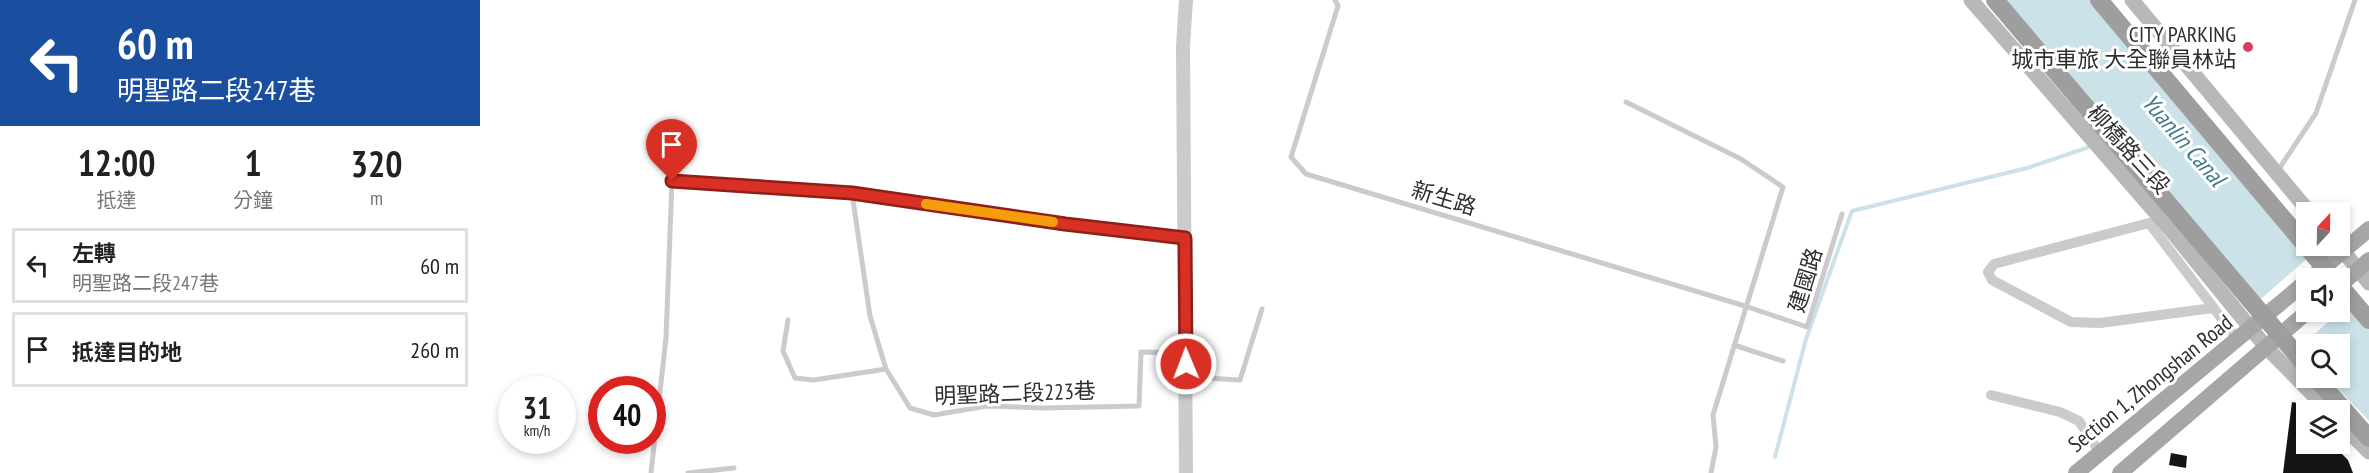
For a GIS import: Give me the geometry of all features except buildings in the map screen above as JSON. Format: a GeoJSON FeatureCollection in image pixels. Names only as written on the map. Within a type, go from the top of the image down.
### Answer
{"type":"FeatureCollection","features":[{"type":"Feature","properties":{"kind":"highway"},"geometry":{"type":"LineString","coordinates":[[1995,0],[2296,354]]}},
{"type":"Feature","properties":{"kind":"highway"},"geometry":{"type":"LineString","coordinates":[[2099,0],[2311,268]]}},
{"type":"Feature","properties":{"kind":"highway"},"geometry":{"type":"LineString","coordinates":[[2350,297],[2369,320]]}},
{"type":"Feature","properties":{"kind":"highway"},"geometry":{"type":"LineString","coordinates":[[2325,388],[2369,438]]}},
{"type":"Feature","properties":{"kind":"main road","name":"柳橋路三段"},"geometry":{"type":"LineString","coordinates":[[1971,0],[2169,228],[2266,347],[2318,400]]}},
{"type":"Feature","properties":{"kind":"main road"},"geometry":{"type":"LineString","coordinates":[[2132,0],[2301,202]]}},
{"type":"Feature","properties":{"kind":"main road"},"geometry":{"type":"LineString","coordinates":[[2350,242],[2369,229]]}},
{"type":"Feature","properties":{"kind":"main road"},"geometry":{"type":"LineString","coordinates":[[2350,255],[2363,265],[2369,283]]}},
{"type":"Feature","properties":{"kind":"main road","name":"Section 1, Zhongshan Road"},"geometry":{"type":"LineString","coordinates":[[2325,268],[2335,256]]}},
{"type":"Feature","properties":{"kind":"main road"},"geometry":{"type":"LineString","coordinates":[[2350,276],[2363,265]]}},
{"type":"Feature","properties":{"kind":"main road","name":"Section 1, Zhongshan Road"},"geometry":{"type":"LineString","coordinates":[[2076,473],[2296,294]]}},
{"type":"Feature","properties":{"kind":"main road","name":"Section 1, Zhongshan Road"},"geometry":{"type":"LineString","coordinates":[[2121,473],[2296,321]]}},
{"type":"Feature","properties":{"kind":"main road"},"geometry":{"type":"LineString","coordinates":[[2350,433],[2369,452]]}},
{"type":"Feature","properties":{"kind":"street"},"geometry":{"type":"LineString","coordinates":[[1186,0],[1183,47],[1186,473]]}},
{"type":"Feature","properties":{"kind":"street"},"geometry":{"type":"LineString","coordinates":[[2213,308],[2178,315],[2100,323],[2072,322],[1992,280],[1988,272],[1994,264],[2149,223],[2238,340]]}},
{"type":"Feature","properties":{"kind":"street"},"geometry":{"type":"LineString","coordinates":[[1991,395],[2060,412],[2079,421],[2100,453]]}},
{"type":"Feature","properties":{"kind":"lane","name":"新生路"},"geometry":{"type":"LineString","coordinates":[[1335,0],[1338,6],[1291,157],[1306,174],[1745,306]]}},
{"type":"Feature","properties":{"kind":"lane"},"geometry":{"type":"LineString","coordinates":[[2276,173],[2316,113],[2355,0]]}},
{"type":"Feature","properties":{"kind":"lane"},"geometry":{"type":"LineString","coordinates":[[1626,102],[1741,159],[1783,187],[1713,415],[1716,447],[1710,473]]}},
{"type":"Feature","properties":{"kind":"lane"},"geometry":{"type":"LineString","coordinates":[[651,473],[666,338],[672,181],[852,193],[1065,224],[1185,238]]}},
{"type":"Feature","properties":{"kind":"lane","name":"明聖路二段223巷"},"geometry":{"type":"LineString","coordinates":[[852,193],[870,316],[886,369],[910,408],[934,415],[987,406],[1043,408],[1139,406],[1141,352],[1186,353]]}},
{"type":"Feature","properties":{"kind":"lane","name":"建國路"},"geometry":{"type":"LineString","coordinates":[[1745,306],[1807,327],[1842,214]]}},
{"type":"Feature","properties":{"kind":"lane"},"geometry":{"type":"LineString","coordinates":[[1186,377],[1240,380],[1262,309]]}},
{"type":"Feature","properties":{"kind":"lane"},"geometry":{"type":"LineString","coordinates":[[788,320],[783,351],[795,378],[814,380],[886,369]]}},
{"type":"Feature","properties":{"kind":"lane"},"geometry":{"type":"LineString","coordinates":[[1734,345],[1783,361]]}},
{"type":"Feature","properties":{"kind":"lane"},"geometry":{"type":"LineString","coordinates":[[688,473],[734,468]]}},
{"type":"Feature","properties":{"kind":"water","name":"Yuanlin Canal"},"geometry":{"type":"Polygon","coordinates":[[[2001,0],[2090,0],[2296,243],[2296,256],[2307,256],[2318,268],[2296,268],[2296,322],[2350,322],[2350,306],[2369,328],[2369,421],[2338,388],[2350,388],[2350,334],[2296,334],[2296,343],[2001,0]]]}},
{"type":"Feature","properties":{"kind":"pier"},"geometry":{"type":"Polygon","coordinates":[[[2312,256],[2322,268],[2296,268],[2312,256]]]}},
{"type":"Feature","properties":{"kind":"pier"},"geometry":{"type":"Polygon","coordinates":[[[2296,268],[2296,322],[2328,322],[2314,334],[2296,334],[2296,348],[2255,304],[2296,268]]]}},
{"type":"Feature","properties":{"kind":"waterway"},"geometry":{"type":"LineString","coordinates":[[1775,457],[1806,339],[1852,211],[2027,168],[2089,147]]}},
{"type":"Feature","properties":{"kind":"slow traffic"},"geometry":{"type":"LineString","coordinates":[[926,204],[1053,222]]}},
{"type":"Feature","properties":{"kind":"place","name":"CITY PARKING 城市車旅 大全聯員林站"},"geometry":{"type":"Point","coordinates":[2248,47]}},
{"type":"Feature","properties":{"kind":"route"},"geometry":{"type":"LineString","coordinates":[[672,181],[852,193],[1065,224],[1185,238],[1186,364]]}}]}
